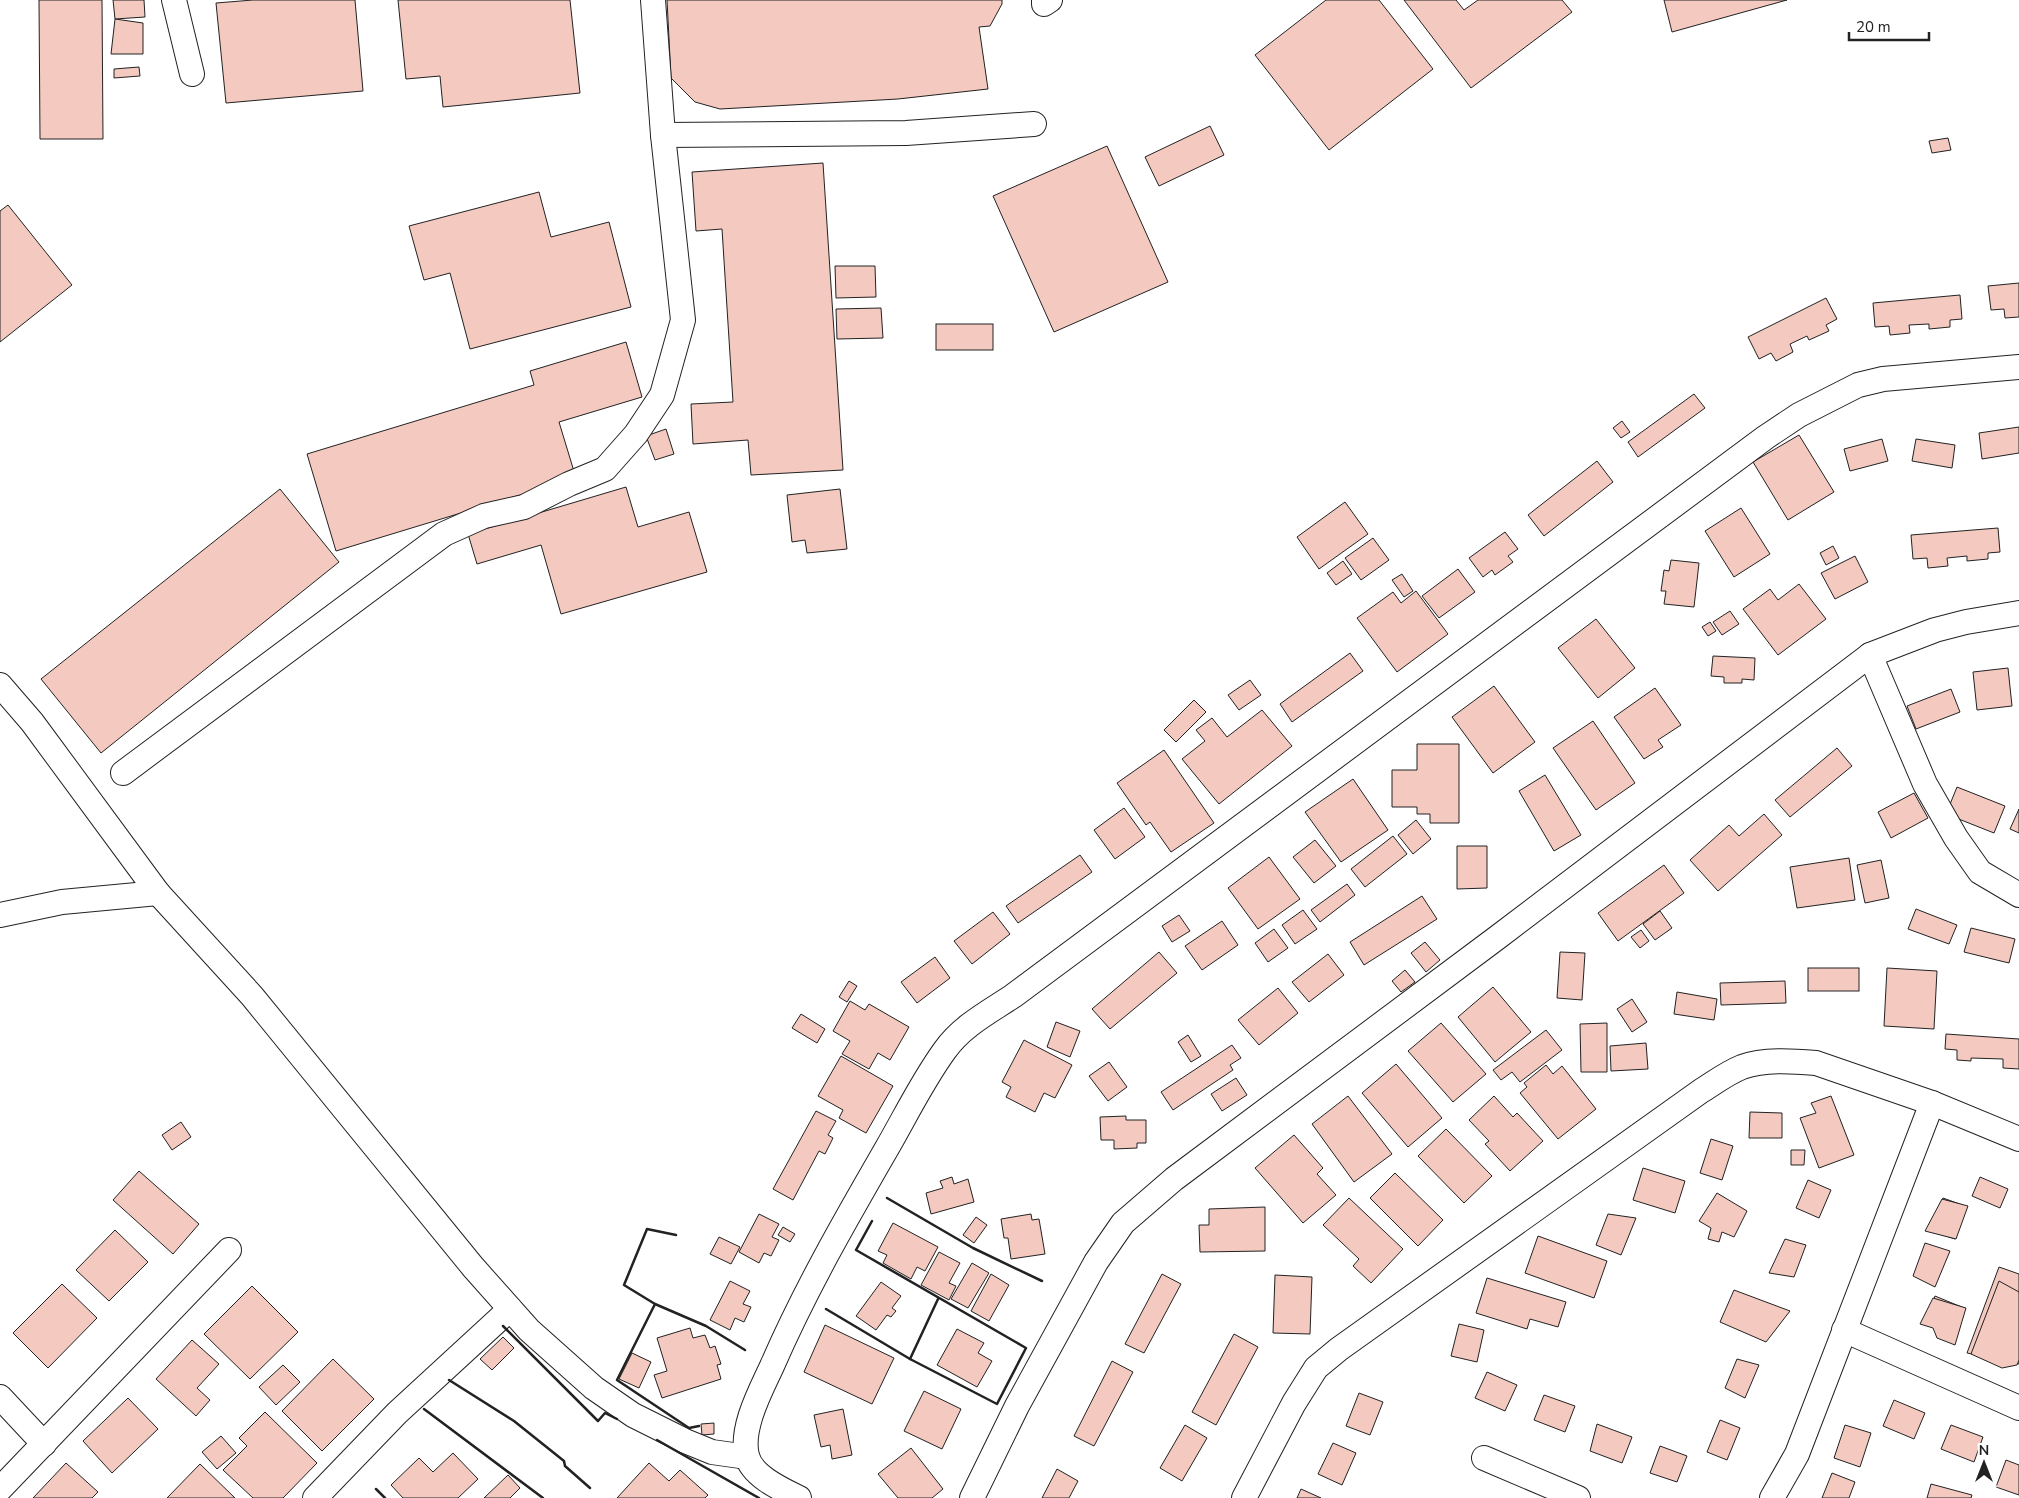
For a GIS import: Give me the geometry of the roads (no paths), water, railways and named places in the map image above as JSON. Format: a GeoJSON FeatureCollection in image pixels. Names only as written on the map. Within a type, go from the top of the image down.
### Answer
{"type":"FeatureCollection","features":[{"type":"Feature","properties":{"kind":"street"},"geometry":{"type":"LineString","coordinates":[[174,0],[192,74]]}},
{"type":"Feature","properties":{"kind":"street"},"geometry":{"type":"LineString","coordinates":[[123,773],[444,534],[484,516],[524,507],[569,484],[605,469],[636,434],[662,395],[683,320],[663,135],[653,0]]}},
{"type":"Feature","properties":{"kind":"street"},"geometry":{"type":"LineString","coordinates":[[1044,0],[1044,4],[1050,0]]}},
{"type":"Feature","properties":{"kind":"street"},"geometry":{"type":"LineString","coordinates":[[663,135],[906,133],[1034,124]]}},
{"type":"Feature","properties":{"kind":"street"},"geometry":{"type":"LineString","coordinates":[[798,1498],[782,1490],[759,1473],[747,1457],[746,1442],[756,1401],[792,1318],[832,1242],[945,1050],[956,1037],[971,1024],[1013,996],[1758,442],[1799,415],[1858,385],[1883,379],[2019,367]]}},
{"type":"Feature","properties":{"kind":"street"},"geometry":{"type":"LineString","coordinates":[[972,1498],[1017,1406],[1096,1262],[1123,1223],[1174,1178],[1498,937],[1870,655],[1935,630],[1966,622],[2019,613]]}},
{"type":"Feature","properties":{"kind":"street"},"geometry":{"type":"LineString","coordinates":[[1870,655],[1925,784],[1956,838],[1980,872],[2019,895]]}},
{"type":"Feature","properties":{"kind":"street"},"geometry":{"type":"LineString","coordinates":[[0,685],[32,722],[158,893],[252,996],[424,1208],[529,1330],[612,1402],[660,1429],[712,1452],[747,1457]]}},
{"type":"Feature","properties":{"kind":"street"},"geometry":{"type":"LineString","coordinates":[[0,915],[62,902],[158,893]]}},
{"type":"Feature","properties":{"kind":"street"},"geometry":{"type":"LineString","coordinates":[[1244,1498],[1294,1403],[1316,1368],[1701,1091],[1742,1067],[1763,1062],[1816,1063],[1932,1103],[2019,1139]]}},
{"type":"Feature","properties":{"kind":"street"},"geometry":{"type":"LineString","coordinates":[[1772,1498],[1797,1454],[1932,1103]]}},
{"type":"Feature","properties":{"kind":"street"},"geometry":{"type":"LineString","coordinates":[[0,1489],[228,1250]]}},
{"type":"Feature","properties":{"kind":"street"},"geometry":{"type":"LineString","coordinates":[[315,1498],[398,1413],[510,1309]]}},
{"type":"Feature","properties":{"kind":"street"},"geometry":{"type":"LineString","coordinates":[[1844,1330],[2019,1408]]}},
{"type":"Feature","properties":{"kind":"street"},"geometry":{"type":"LineString","coordinates":[[0,1397],[44,1444]]}},
{"type":"Feature","properties":{"kind":"street"},"geometry":{"type":"LineString","coordinates":[[1484,1458],[1578,1498]]}}]}
